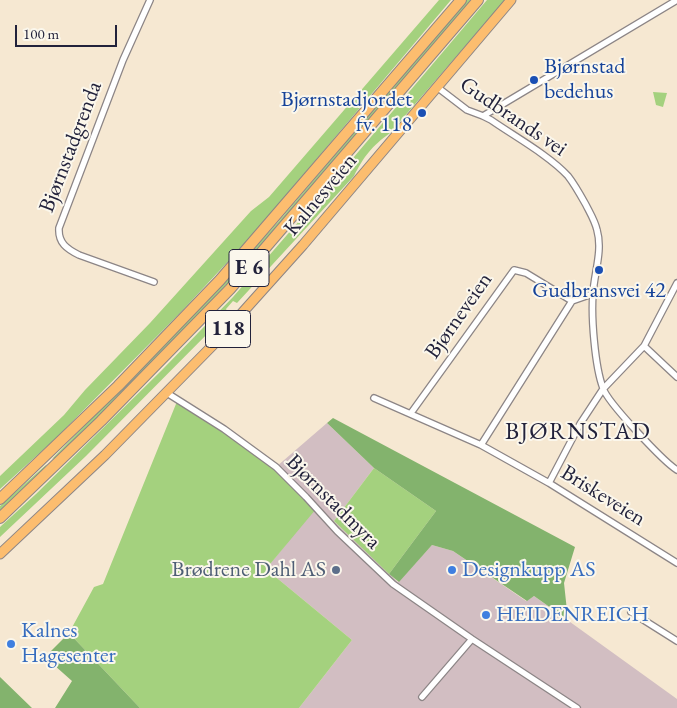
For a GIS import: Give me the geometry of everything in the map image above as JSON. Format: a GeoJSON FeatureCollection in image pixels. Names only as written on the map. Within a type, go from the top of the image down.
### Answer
{"type":"FeatureCollection","features":[{"type":"Feature","properties":{"kind":"highway","name":"E 6"},"geometry":{"type":"LineString","coordinates":[[0,500],[111,393],[220,280],[460,0]]}},
{"type":"Feature","properties":{"kind":"highway","name":"E 6"},"geometry":{"type":"LineString","coordinates":[[0,518],[108,415],[230,289],[478,0]]}},
{"type":"Feature","properties":{"kind":"main road","name":"Kalnesveien"},"geometry":{"type":"LineString","coordinates":[[0,554],[105,455],[167,393],[266,287],[511,0]]}},
{"type":"Feature","properties":{"kind":"street","name":"Bjørnstadgrenda"},"geometry":{"type":"LineString","coordinates":[[150,0],[123,60],[59,228],[59,234],[62,243],[79,255],[154,282]]}},
{"type":"Feature","properties":{"kind":"street"},"geometry":{"type":"LineString","coordinates":[[483,116],[677,0]]}},
{"type":"Feature","properties":{"kind":"street","name":"Gudbrands vei"},"geometry":{"type":"LineString","coordinates":[[437,87],[467,110],[483,116],[556,165],[567,176],[582,198],[597,230],[599,241],[598,264],[592,294],[594,340],[603,389],[610,400],[655,451],[677,470]]}},
{"type":"Feature","properties":{"kind":"street","name":"Bjørneveien"},"geometry":{"type":"LineString","coordinates":[[411,413],[514,270],[526,273],[572,301]]}},
{"type":"Feature","properties":{"kind":"street"},"geometry":{"type":"LineString","coordinates":[[548,483],[580,424],[603,389],[644,346],[677,283]]}},
{"type":"Feature","properties":{"kind":"street"},"geometry":{"type":"LineString","coordinates":[[481,445],[572,301],[592,294]]}},
{"type":"Feature","properties":{"kind":"street"},"geometry":{"type":"LineString","coordinates":[[644,346],[677,376]]}},
{"type":"Feature","properties":{"kind":"street","name":"Bjørnstadmyra"},"geometry":{"type":"LineString","coordinates":[[167,393],[224,429],[276,467],[342,537],[393,584],[577,708]]}},
{"type":"Feature","properties":{"kind":"street","name":"Briskeveien"},"geometry":{"type":"LineString","coordinates":[[374,398],[481,445],[548,483],[677,563]]}},
{"type":"Feature","properties":{"kind":"street"},"geometry":{"type":"LineString","coordinates":[[631,612],[677,641]]}},
{"type":"Feature","properties":{"kind":"street"},"geometry":{"type":"LineString","coordinates":[[422,697],[472,639]]}},
{"type":"Feature","properties":{"kind":"shaded area"},"geometry":{"type":"Polygon","coordinates":[[[327,423],[374,468],[334,521],[398,582],[432,545],[453,551],[526,601],[534,596],[677,699],[677,708],[299,708],[352,640],[266,569],[287,543],[276,467],[327,423]]]}},
{"type":"Feature","properties":{"kind":"green space"},"geometry":{"type":"Polygon","coordinates":[[[439,0],[451,0],[249,239],[180,313],[55,439],[0,489],[0,476],[64,415],[251,211],[269,197],[439,0]]]}},
{"type":"Feature","properties":{"kind":"green space"},"geometry":{"type":"Polygon","coordinates":[[[467,0],[472,0],[247,263],[107,409],[57,457],[52,459],[211,297],[279,221],[467,0]]]}},
{"type":"Feature","properties":{"kind":"green space"},"geometry":{"type":"Polygon","coordinates":[[[487,0],[505,0],[390,133],[369,152],[354,176],[237,303],[233,301],[226,309],[228,313],[86,456],[0,537],[0,527],[162,370],[233,297],[487,0]]]}},
{"type":"Feature","properties":{"kind":"green space"},"geometry":{"type":"Polygon","coordinates":[[[653,92],[667,93],[663,107],[656,105],[653,92]]]}},
{"type":"Feature","properties":{"kind":"green space"},"geometry":{"type":"Polygon","coordinates":[[[178,399],[276,467],[316,509],[266,569],[352,640],[299,708],[140,708],[69,633],[94,587],[103,584],[178,399]]]}},
{"type":"Feature","properties":{"kind":"green space"},"geometry":{"type":"Polygon","coordinates":[[[333,418],[575,547],[564,583],[568,620],[534,596],[527,601],[453,551],[432,545],[399,582],[389,574],[436,511],[374,468],[327,423],[333,418]]]}},
{"type":"Feature","properties":{"kind":"green space"},"geometry":{"type":"Polygon","coordinates":[[[47,464],[41,473],[0,511],[0,506],[47,464]]]}},
{"type":"Feature","properties":{"kind":"green space"},"geometry":{"type":"Polygon","coordinates":[[[374,468],[436,511],[389,574],[334,521],[374,468]]]}},
{"type":"Feature","properties":{"kind":"green space"},"geometry":{"type":"Polygon","coordinates":[[[69,633],[140,708],[55,708],[72,681],[45,657],[69,633]]]}},
{"type":"Feature","properties":{"kind":"green space"},"geometry":{"type":"Polygon","coordinates":[[[0,677],[32,708],[0,708],[0,677]]]}},
{"type":"Feature","properties":{"kind":"place","name":"Bjørnstad bedehus"},"geometry":{"type":"Point","coordinates":[534,80]}},
{"type":"Feature","properties":{"kind":"place","name":"Bjørnstadjordet fv. 118"},"geometry":{"type":"Point","coordinates":[422,113]}},
{"type":"Feature","properties":{"kind":"place","name":"Gudbransvei 42"},"geometry":{"type":"Point","coordinates":[599,270]}},
{"type":"Feature","properties":{"kind":"place","name":"Brødrene Dahl AS"},"geometry":{"type":"Point","coordinates":[336,570]}},
{"type":"Feature","properties":{"kind":"place","name":"Designkupp AS"},"geometry":{"type":"Point","coordinates":[452,570]}},
{"type":"Feature","properties":{"kind":"place","name":"HEIDENREICH"},"geometry":{"type":"Point","coordinates":[486,615]}},
{"type":"Feature","properties":{"kind":"place","name":"Kalnes Hagesenter"},"geometry":{"type":"Point","coordinates":[11,644]}},
{"type":"Feature","properties":{"kind":"district","name":"BJØRNSTAD"},"geometry":{"type":"Point","coordinates":[578,432]}}]}
